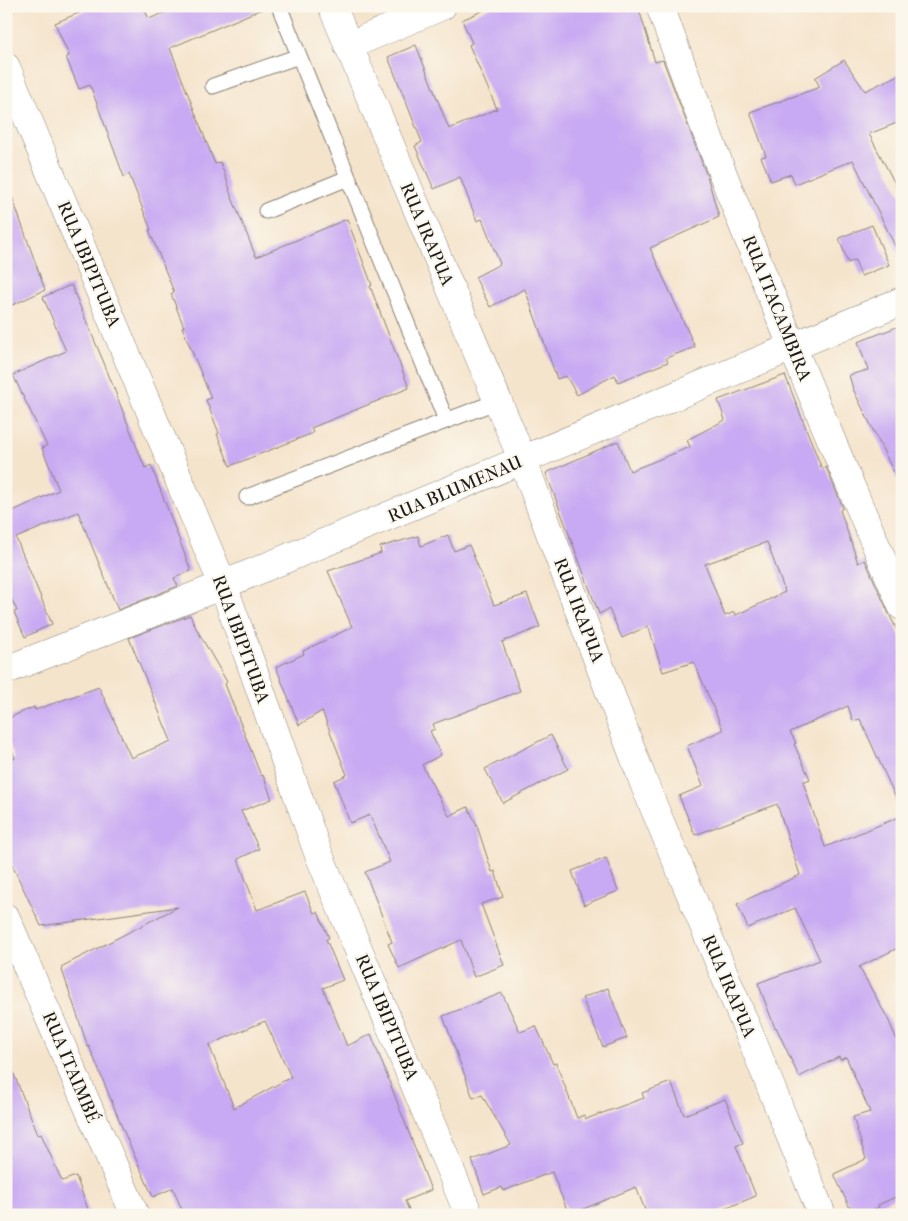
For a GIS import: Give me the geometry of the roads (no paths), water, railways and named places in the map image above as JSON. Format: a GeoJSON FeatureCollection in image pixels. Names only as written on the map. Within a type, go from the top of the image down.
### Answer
{"type":"FeatureCollection","features":[{"type":"Feature","properties":{"kind":"street","name":"RUA IRAPUA"},"geometry":{"type":"LineString","coordinates":[[332,6],[523,461],[645,786],[822,1215]]}},
{"type":"Feature","properties":{"kind":"street"},"geometry":{"type":"LineString","coordinates":[[348,46],[442,6]]}},
{"type":"Feature","properties":{"kind":"street","name":"RUA ITACAMBIRA"},"geometry":{"type":"LineString","coordinates":[[660,6],[700,118],[792,347],[902,606]]}},
{"type":"Feature","properties":{"kind":"street","name":"RUA IBIPITUBA"},"geometry":{"type":"LineString","coordinates":[[6,67],[222,585],[317,850],[469,1215]]}},
{"type":"Feature","properties":{"kind":"street","name":"RUA BLUMENAU"},"geometry":{"type":"LineString","coordinates":[[6,670],[222,585],[523,461],[902,301]]}},
{"type":"Feature","properties":{"kind":"street","name":"RUA ITAIMBÉ"},"geometry":{"type":"LineString","coordinates":[[6,918],[135,1215]]}},
{"type":"Feature","properties":{"kind":"lane"},"geometry":{"type":"LineString","coordinates":[[279,6],[446,420]]}},
{"type":"Feature","properties":{"kind":"lane"},"geometry":{"type":"LineString","coordinates":[[213,86],[299,56]]}},
{"type":"Feature","properties":{"kind":"lane"},"geometry":{"type":"LineString","coordinates":[[266,211],[348,178]]}},
{"type":"Feature","properties":{"kind":"lane"},"geometry":{"type":"LineString","coordinates":[[247,497],[498,401]]}}]}
